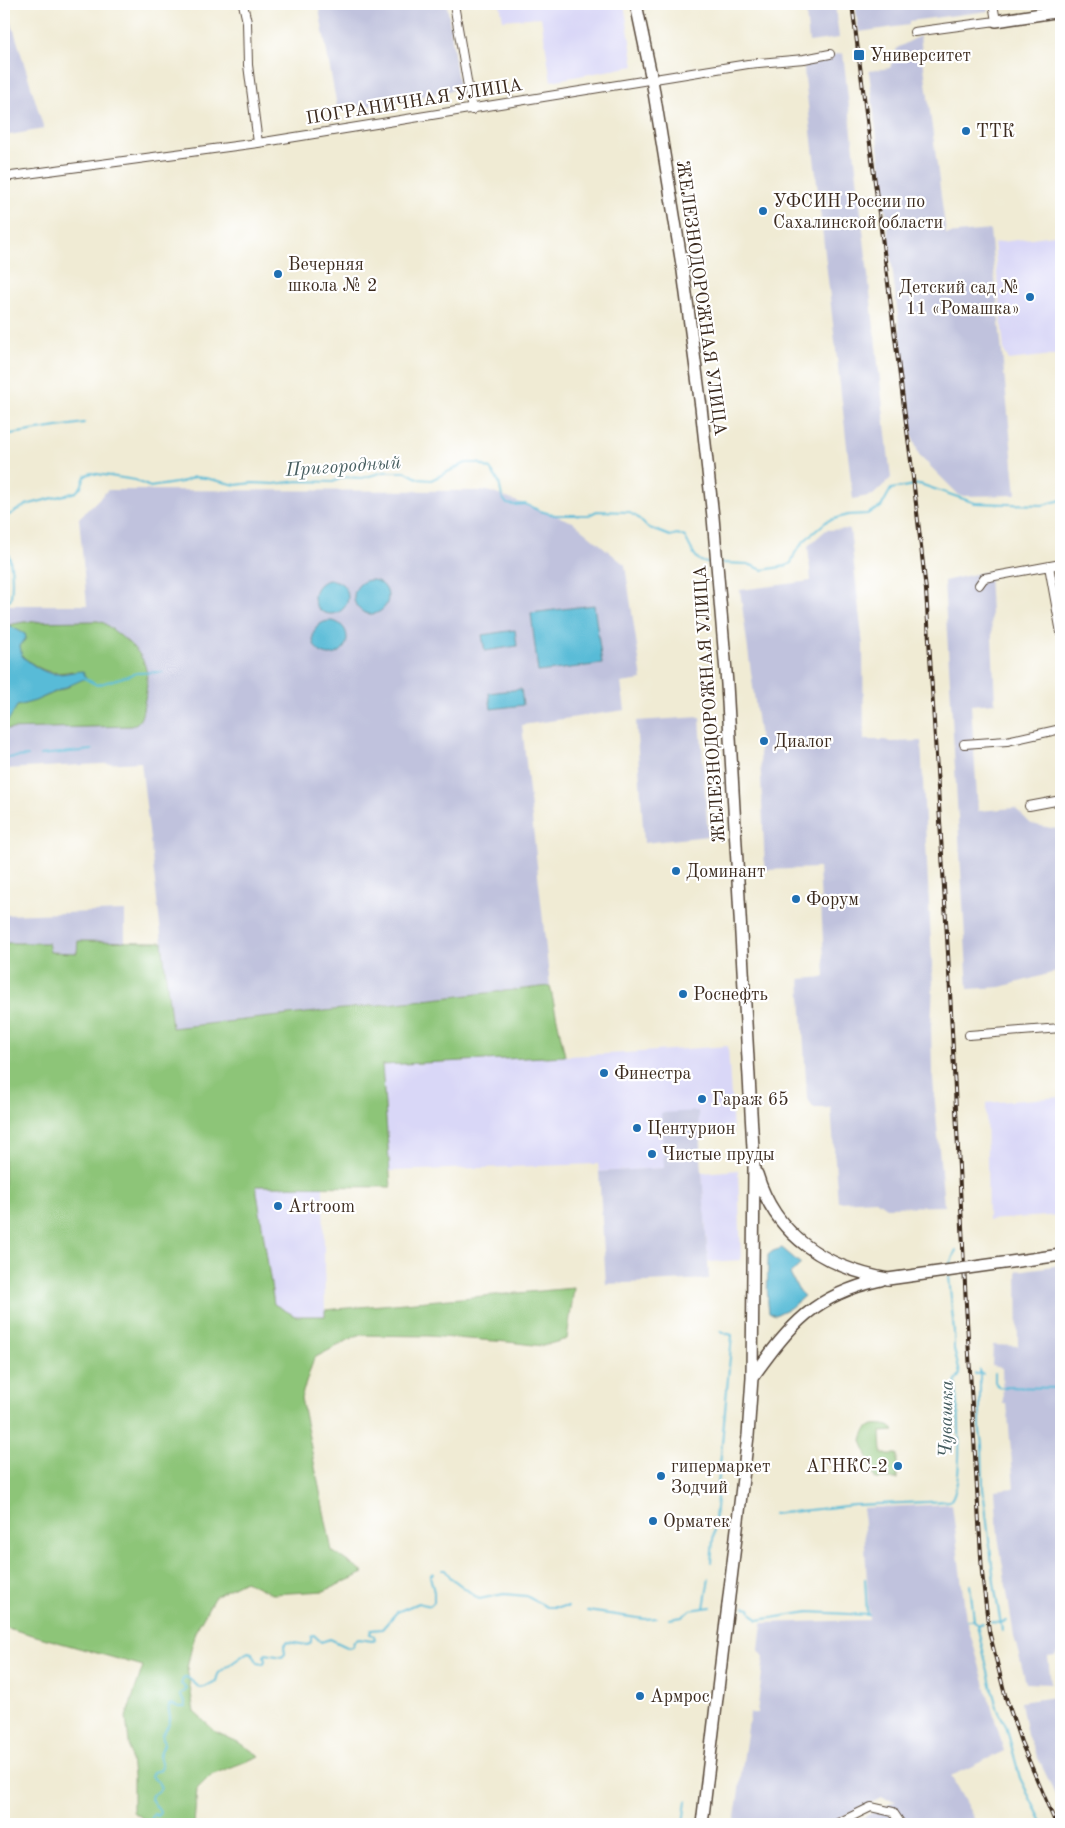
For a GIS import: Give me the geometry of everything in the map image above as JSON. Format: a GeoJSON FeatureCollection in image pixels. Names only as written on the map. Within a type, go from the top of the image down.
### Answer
{"type":"FeatureCollection","features":[{"type":"Feature","properties":{"kind":"main road","name":"ЖЕЛЕЗНОДОРОЖНАЯ УЛИЦА"},"geometry":{"type":"LineString","coordinates":[[636,4],[652,80],[683,271],[701,407],[716,549],[727,694],[754,1166],[752,1378],[748,1436],[702,1824]]}},
{"type":"Feature","properties":{"kind":"main road"},"geometry":{"type":"LineString","coordinates":[[996,21],[1061,11]]}},
{"type":"Feature","properties":{"kind":"main road"},"geometry":{"type":"LineString","coordinates":[[754,1166],[760,1185],[769,1203],[780,1220],[797,1238],[817,1254],[847,1269],[888,1279]]}},
{"type":"Feature","properties":{"kind":"main road"},"geometry":{"type":"LineString","coordinates":[[752,1378],[778,1342],[795,1323],[816,1306],[838,1293],[863,1284],[888,1279],[1061,1255]]}},
{"type":"Feature","properties":{"kind":"street"},"geometry":{"type":"LineString","coordinates":[[243,4],[248,22],[248,65],[258,143]]}},
{"type":"Feature","properties":{"kind":"street"},"geometry":{"type":"LineString","coordinates":[[454,4],[472,110]]}},
{"type":"Feature","properties":{"kind":"street"},"geometry":{"type":"LineString","coordinates":[[914,32],[996,21],[993,4]]}},
{"type":"Feature","properties":{"kind":"street","name":"ПОГРАНИЧНАЯ УЛИЦА"},"geometry":{"type":"LineString","coordinates":[[4,176],[258,143],[748,64],[830,54]]}},
{"type":"Feature","properties":{"kind":"street"},"geometry":{"type":"LineString","coordinates":[[979,585],[984,578],[1061,564]]}},
{"type":"Feature","properties":{"kind":"street"},"geometry":{"type":"LineString","coordinates":[[1049,566],[1061,633]]}},
{"type":"Feature","properties":{"kind":"street"},"geometry":{"type":"LineString","coordinates":[[964,744],[1007,741],[1061,729]]}},
{"type":"Feature","properties":{"kind":"street"},"geometry":{"type":"LineString","coordinates":[[1029,806],[1061,800]]}},
{"type":"Feature","properties":{"kind":"street"},"geometry":{"type":"LineString","coordinates":[[969,1035],[1061,1028]]}},
{"type":"Feature","properties":{"kind":"street"},"geometry":{"type":"LineString","coordinates":[[836,1824],[870,1807],[893,1812],[901,1824]]}},
{"type":"Feature","properties":{"kind":"shaded area"},"geometry":{"type":"Polygon","coordinates":[[[4,4],[8,4],[9,14],[44,129],[4,136],[4,4]]]}},
{"type":"Feature","properties":{"kind":"shaded area"},"geometry":{"type":"Polygon","coordinates":[[[318,4],[447,4],[459,89],[338,112],[318,4]]]}},
{"type":"Feature","properties":{"kind":"shaded area"},"geometry":{"type":"Polygon","coordinates":[[[500,4],[624,4],[634,66],[551,81],[541,17],[503,20],[500,4]]]}},
{"type":"Feature","properties":{"kind":"shaded area"},"geometry":{"type":"Polygon","coordinates":[[[805,4],[835,4],[839,38],[809,42],[805,4]]]}},
{"type":"Feature","properties":{"kind":"shaded area"},"geometry":{"type":"Polygon","coordinates":[[[855,4],[987,4],[988,11],[909,21],[909,25],[859,32],[855,4]]]}},
{"type":"Feature","properties":{"kind":"shaded area"},"geometry":{"type":"Polygon","coordinates":[[[920,36],[946,234],[990,230],[1016,495],[960,496],[919,455],[912,435],[869,71],[890,68],[897,48],[920,36]]]}},
{"type":"Feature","properties":{"kind":"shaded area"},"geometry":{"type":"Polygon","coordinates":[[[843,53],[891,478],[873,495],[853,499],[803,61],[843,53]]]}},
{"type":"Feature","properties":{"kind":"shaded area","name":"Детский сад № 11 «Ромашка»"},"geometry":{"type":"Polygon","coordinates":[[[1061,234],[1061,354],[1009,360],[1004,351],[994,243],[1061,234]]]}},
{"type":"Feature","properties":{"kind":"shaded area"},"geometry":{"type":"Polygon","coordinates":[[[108,490],[488,491],[573,522],[625,565],[642,680],[621,683],[625,710],[522,725],[550,986],[172,1028],[141,762],[4,769],[4,605],[87,605],[79,518],[108,490]]]}},
{"type":"Feature","properties":{"kind":"shaded area"},"geometry":{"type":"Polygon","coordinates":[[[850,529],[863,646],[864,740],[885,740],[891,742],[921,741],[933,984],[932,1068],[944,1206],[886,1207],[876,1200],[838,1202],[831,1108],[813,1108],[807,1097],[800,979],[825,977],[819,868],[765,870],[759,732],[740,590],[811,581],[808,546],[826,530],[850,529]]]}},
{"type":"Feature","properties":{"kind":"shaded area"},"geometry":{"type":"Polygon","coordinates":[[[989,571],[995,703],[971,705],[978,811],[1015,808],[1031,824],[1061,830],[1061,990],[1059,971],[1001,987],[968,989],[944,581],[989,571]]]}},
{"type":"Feature","properties":{"kind":"shaded area"},"geometry":{"type":"Polygon","coordinates":[[[700,717],[708,836],[644,843],[636,721],[700,717]]]}},
{"type":"Feature","properties":{"kind":"shaded area"},"geometry":{"type":"Polygon","coordinates":[[[125,911],[125,941],[78,941],[77,953],[50,952],[48,943],[4,943],[4,915],[125,911]]]}},
{"type":"Feature","properties":{"kind":"shaded area"},"geometry":{"type":"Polygon","coordinates":[[[728,1046],[733,1132],[699,1133],[697,1111],[665,1168],[599,1172],[598,1164],[390,1171],[384,1120],[381,1065],[728,1046]]]}},
{"type":"Feature","properties":{"kind":"shaded area"},"geometry":{"type":"Polygon","coordinates":[[[1061,1097],[1061,1215],[988,1220],[986,1103],[1061,1097]]]}},
{"type":"Feature","properties":{"kind":"shaded area"},"geometry":{"type":"Polygon","coordinates":[[[698,1111],[709,1279],[606,1284],[599,1172],[664,1168],[661,1113],[698,1111]]]}},
{"type":"Feature","properties":{"kind":"shaded area"},"geometry":{"type":"Polygon","coordinates":[[[738,1170],[741,1260],[708,1262],[702,1173],[738,1170]]]}},
{"type":"Feature","properties":{"kind":"shaded area"},"geometry":{"type":"Polygon","coordinates":[[[323,1183],[325,1316],[295,1316],[274,1304],[256,1186],[323,1183]]]}},
{"type":"Feature","properties":{"kind":"shaded area"},"geometry":{"type":"Polygon","coordinates":[[[1061,1265],[1061,1649],[1055,1656],[1048,1657],[1051,1684],[1026,1683],[1014,1636],[998,1536],[995,1490],[1014,1488],[1007,1404],[1003,1404],[1002,1368],[992,1366],[993,1345],[1018,1346],[1017,1271],[1061,1265]]]}},
{"type":"Feature","properties":{"kind":"shaded area"},"geometry":{"type":"Polygon","coordinates":[[[952,1504],[966,1619],[1004,1751],[951,1776],[977,1824],[849,1824],[896,1801],[881,1798],[829,1824],[734,1824],[750,1713],[757,1713],[764,1657],[759,1650],[762,1623],[869,1620],[863,1508],[952,1504]]]}},
{"type":"Feature","properties":{"kind":"shaded area"},"geometry":{"type":"Polygon","coordinates":[[[1061,1696],[1061,1806],[1027,1735],[1021,1702],[1061,1696]]]}},
{"type":"Feature","properties":{"kind":"green space"},"geometry":{"type":"Polygon","coordinates":[[[98,621],[104,623],[126,640],[134,648],[145,665],[147,688],[141,718],[131,726],[4,729],[4,718],[8,721],[17,706],[35,701],[70,686],[72,671],[51,672],[39,668],[28,661],[22,656],[20,646],[26,638],[25,634],[8,625],[24,622],[98,621]]]}},
{"type":"Feature","properties":{"kind":"green space"},"geometry":{"type":"Polygon","coordinates":[[[78,941],[162,942],[172,1028],[550,986],[565,1056],[382,1065],[391,1187],[256,1186],[274,1304],[295,1316],[325,1316],[325,1310],[574,1288],[567,1339],[542,1346],[428,1336],[358,1335],[314,1358],[301,1398],[332,1551],[364,1573],[324,1591],[272,1594],[245,1581],[215,1596],[195,1632],[187,1668],[194,1712],[216,1732],[238,1742],[260,1756],[211,1775],[197,1789],[194,1824],[152,1824],[133,1812],[133,1776],[126,1717],[143,1666],[4,1627],[4,943],[48,943],[50,952],[77,953],[78,941]]]}},
{"type":"Feature","properties":{"kind":"green space"},"geometry":{"type":"Polygon","coordinates":[[[873,1425],[888,1426],[894,1431],[881,1432],[882,1454],[897,1454],[897,1479],[875,1479],[862,1440],[866,1431],[873,1425]]]}},
{"type":"Feature","properties":{"kind":"water"},"geometry":{"type":"Polygon","coordinates":[[[331,580],[338,581],[343,585],[347,590],[347,604],[343,609],[338,613],[331,614],[324,613],[319,609],[315,604],[314,597],[315,590],[319,585],[324,581],[331,580]]]}},
{"type":"Feature","properties":{"kind":"water"},"geometry":{"type":"Polygon","coordinates":[[[371,580],[378,581],[383,585],[387,590],[387,604],[383,609],[378,613],[371,614],[364,613],[359,609],[355,604],[354,597],[355,590],[359,585],[364,581],[371,580]]]}},
{"type":"Feature","properties":{"kind":"water"},"geometry":{"type":"Polygon","coordinates":[[[594,605],[602,664],[538,672],[531,613],[594,605]]]}},
{"type":"Feature","properties":{"kind":"water"},"geometry":{"type":"Polygon","coordinates":[[[330,621],[337,622],[342,626],[346,631],[346,645],[342,650],[337,654],[330,655],[323,654],[318,650],[314,645],[313,638],[314,631],[318,626],[323,622],[330,621]]]}},
{"type":"Feature","properties":{"kind":"water"},"geometry":{"type":"Polygon","coordinates":[[[4,625],[8,625],[25,634],[26,638],[20,646],[22,656],[43,671],[61,674],[83,671],[86,678],[35,701],[17,706],[8,721],[4,718],[4,625]]]}},
{"type":"Feature","properties":{"kind":"water"},"geometry":{"type":"Polygon","coordinates":[[[515,630],[517,646],[485,651],[482,635],[515,630]]]}},
{"type":"Feature","properties":{"kind":"water"},"geometry":{"type":"Polygon","coordinates":[[[521,689],[523,705],[491,709],[489,693],[521,689]]]}},
{"type":"Feature","properties":{"kind":"water"},"geometry":{"type":"Polygon","coordinates":[[[782,1248],[801,1264],[790,1274],[799,1291],[804,1296],[790,1308],[775,1315],[769,1312],[768,1305],[768,1255],[782,1248]]]}},
{"type":"Feature","properties":{"kind":"waterway"},"geometry":{"type":"LineString","coordinates":[[4,435],[84,423]]}},
{"type":"Feature","properties":{"kind":"waterway","name":"Пригородный"},"geometry":{"type":"LineString","coordinates":[[4,518],[26,505],[76,492],[81,487],[85,476],[91,473],[135,480],[150,487],[182,482],[194,477],[236,485],[298,481],[333,482],[344,477],[362,478],[384,472],[406,472],[419,479],[431,480],[466,463],[478,463],[490,469],[499,482],[502,497],[507,504],[525,504],[555,515],[589,515],[597,511],[628,512],[637,517],[647,527],[670,536],[677,534],[685,537],[695,556],[703,562],[714,563]]}},
{"type":"Feature","properties":{"kind":"waterway","name":"Пригородный"},"geometry":{"type":"LineString","coordinates":[[721,563],[748,564],[763,570],[786,566],[791,563],[795,553],[804,541],[827,521],[848,515],[867,514],[881,507],[891,489],[920,484],[975,503],[1043,505],[1061,500]]}},
{"type":"Feature","properties":{"kind":"waterway","name":"Пригородный"},"geometry":{"type":"LineString","coordinates":[[4,542],[10,562],[12,584],[11,598],[4,602]]}},
{"type":"Feature","properties":{"kind":"waterway"},"geometry":{"type":"LineString","coordinates":[[84,678],[97,685],[137,673],[163,672]]}},
{"type":"Feature","properties":{"kind":"waterway"},"geometry":{"type":"LineString","coordinates":[[40,755],[92,750]]}},
{"type":"Feature","properties":{"kind":"waterway"},"geometry":{"type":"LineString","coordinates":[[4,758],[28,756]]}},
{"type":"Feature","properties":{"kind":"waterway","name":"Чувашка"},"geometry":{"type":"LineString","coordinates":[[949,1266],[956,1250]]}},
{"type":"Feature","properties":{"kind":"waterway","name":"Чувашка"},"geometry":{"type":"LineString","coordinates":[[773,1514],[854,1505],[950,1501],[954,1493],[959,1462],[959,1425],[955,1382],[960,1374],[954,1349],[949,1276]]}},
{"type":"Feature","properties":{"kind":"waterway"},"geometry":{"type":"LineString","coordinates":[[711,1562],[732,1335],[721,1332]]}},
{"type":"Feature","properties":{"kind":"waterway"},"geometry":{"type":"LineString","coordinates":[[980,1370],[980,1431],[983,1488],[995,1590],[1002,1630]]}},
{"type":"Feature","properties":{"kind":"waterway"},"geometry":{"type":"LineString","coordinates":[[995,1373],[995,1382],[999,1387],[1061,1388]]}},
{"type":"Feature","properties":{"kind":"waterway"},"geometry":{"type":"LineString","coordinates":[[975,1374],[983,1374]]}},
{"type":"Feature","properties":{"kind":"waterway","name":"Чувашка"},"geometry":{"type":"LineString","coordinates":[[442,1570],[445,1570],[451,1578],[479,1599],[504,1594],[526,1596],[547,1607],[568,1607]]}},
{"type":"Feature","properties":{"kind":"waterway","name":"Чувашка"},"geometry":{"type":"LineString","coordinates":[[154,1824],[151,1820],[154,1814],[158,1816],[160,1812],[151,1799],[152,1795],[161,1788],[158,1782],[151,1776],[153,1772],[160,1770],[162,1766],[159,1756],[164,1744],[162,1735],[170,1722],[169,1705],[185,1707],[186,1703],[180,1695],[187,1689],[181,1684],[183,1679],[187,1677],[200,1688],[205,1687],[216,1681],[221,1671],[248,1652],[252,1653],[258,1663],[263,1664],[266,1654],[282,1657],[285,1654],[284,1646],[287,1642],[308,1645],[311,1642],[311,1637],[314,1635],[321,1642],[330,1639],[349,1648],[353,1646],[354,1641],[359,1639],[372,1641],[375,1639],[370,1634],[371,1630],[382,1629],[397,1612],[418,1603],[430,1606],[434,1602],[434,1592],[430,1576],[433,1573]]}},
{"type":"Feature","properties":{"kind":"waterway"},"geometry":{"type":"LineString","coordinates":[[704,1608],[709,1578]]}},
{"type":"Feature","properties":{"kind":"waterway"},"geometry":{"type":"LineString","coordinates":[[865,1579],[867,1614]]}},
{"type":"Feature","properties":{"kind":"waterway"},"geometry":{"type":"LineString","coordinates":[[970,1585],[974,1620]]}},
{"type":"Feature","properties":{"kind":"waterway","name":"Чувашка"},"geometry":{"type":"LineString","coordinates":[[669,1619],[682,1617],[690,1610],[711,1607]]}},
{"type":"Feature","properties":{"kind":"waterway"},"geometry":{"type":"LineString","coordinates":[[745,1607],[750,1608],[751,1613],[758,1620],[809,1612],[869,1615]]}},
{"type":"Feature","properties":{"kind":"waterway","name":"Чувашка"},"geometry":{"type":"LineString","coordinates":[[587,1611],[645,1619],[657,1618]]}},
{"type":"Feature","properties":{"kind":"waterway"},"geometry":{"type":"LineString","coordinates":[[967,1620],[974,1620],[977,1625],[993,1693],[998,1710],[1006,1726],[1020,1778],[1043,1824]]}},
{"type":"Feature","properties":{"kind":"waterway"},"geometry":{"type":"LineString","coordinates":[[991,1622],[1000,1623],[1006,1621]]}},
{"type":"Feature","properties":{"kind":"waterway"},"geometry":{"type":"LineString","coordinates":[[977,1625],[983,1623]]}},
{"type":"Feature","properties":{"kind":"waterway"},"geometry":{"type":"LineString","coordinates":[[683,1824],[686,1801]]}},
{"type":"Feature","properties":{"kind":"railway"},"geometry":{"type":"LineString","coordinates":[[852,4],[926,590],[982,1573],[989,1631],[1005,1695],[1021,1742],[1056,1824]]}},
{"type":"Feature","properties":{"kind":"place","name":"Университет"},"geometry":{"type":"Point","coordinates":[859,55]}},
{"type":"Feature","properties":{"kind":"place","name":"ТТК"},"geometry":{"type":"Point","coordinates":[966,131]}},
{"type":"Feature","properties":{"kind":"place","name":"УФСИН России по Сахалинской области"},"geometry":{"type":"Point","coordinates":[763,211]}},
{"type":"Feature","properties":{"kind":"place","name":"Вечерняя школа № 2"},"geometry":{"type":"Point","coordinates":[278,274]}},
{"type":"Feature","properties":{"kind":"place","name":"Детский сад № 11 «Ромашка»"},"geometry":{"type":"Point","coordinates":[1030,297]}},
{"type":"Feature","properties":{"kind":"place","name":"Диалог"},"geometry":{"type":"Point","coordinates":[764,741]}},
{"type":"Feature","properties":{"kind":"place","name":"Доминант"},"geometry":{"type":"Point","coordinates":[676,871]}},
{"type":"Feature","properties":{"kind":"place","name":"Форум"},"geometry":{"type":"Point","coordinates":[796,899]}},
{"type":"Feature","properties":{"kind":"place","name":"Роснефть"},"geometry":{"type":"Point","coordinates":[683,994]}},
{"type":"Feature","properties":{"kind":"place","name":"Финестра"},"geometry":{"type":"Point","coordinates":[604,1073]}},
{"type":"Feature","properties":{"kind":"place","name":"Гараж 65"},"geometry":{"type":"Point","coordinates":[702,1099]}},
{"type":"Feature","properties":{"kind":"place","name":"Центурион"},"geometry":{"type":"Point","coordinates":[637,1128]}},
{"type":"Feature","properties":{"kind":"place","name":"Чистые пруды"},"geometry":{"type":"Point","coordinates":[652,1154]}},
{"type":"Feature","properties":{"kind":"place","name":"Artroom"},"geometry":{"type":"Point","coordinates":[278,1206]}},
{"type":"Feature","properties":{"kind":"place","name":"АГНКС-2"},"geometry":{"type":"Point","coordinates":[898,1466]}},
{"type":"Feature","properties":{"kind":"place","name":"гипермаркет Зодчий"},"geometry":{"type":"Point","coordinates":[661,1476]}},
{"type":"Feature","properties":{"kind":"place","name":"Орматек"},"geometry":{"type":"Point","coordinates":[653,1521]}},
{"type":"Feature","properties":{"kind":"place","name":"Армрос"},"geometry":{"type":"Point","coordinates":[640,1696]}}]}
